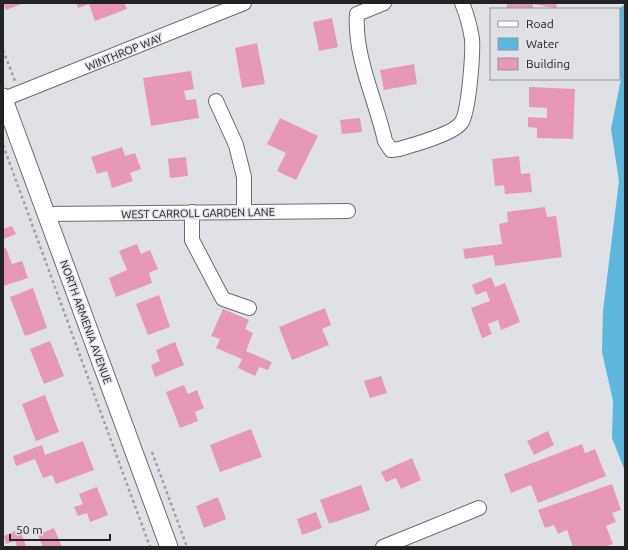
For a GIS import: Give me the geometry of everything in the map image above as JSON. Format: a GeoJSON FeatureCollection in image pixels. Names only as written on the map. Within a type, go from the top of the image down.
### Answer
{"type":"FeatureCollection","features":[{"type":"Feature","properties":{"kind":"main road","name":"NORTH ARMENIA AVENUE"},"geometry":{"type":"LineString","coordinates":[[9,97],[7,119],[47,214],[169,547]]}},
{"type":"Feature","properties":{"kind":"street","name":"WINTHROP WAY"},"geometry":{"type":"LineString","coordinates":[[9,97],[244,3]]}},
{"type":"Feature","properties":{"kind":"street"},"geometry":{"type":"LineString","coordinates":[[384,3],[357,14],[357,24],[360,53],[385,141],[391,150],[399,149],[448,132],[461,123],[466,108],[471,73],[472,40],[468,17],[462,3]]}},
{"type":"Feature","properties":{"kind":"street"},"geometry":{"type":"LineString","coordinates":[[216,101],[236,145],[244,177],[244,212]]}},
{"type":"Feature","properties":{"kind":"street","name":"WEST CARROLL GARDEN LANE"},"geometry":{"type":"LineString","coordinates":[[47,214],[348,211]]}},
{"type":"Feature","properties":{"kind":"street"},"geometry":{"type":"LineString","coordinates":[[192,212],[192,240],[223,299],[249,308]]}},
{"type":"Feature","properties":{"kind":"street"},"geometry":{"type":"LineString","coordinates":[[383,547],[479,508]]}},
{"type":"Feature","properties":{"kind":"path"},"geometry":{"type":"LineString","coordinates":[[3,50],[9,97]]}},
{"type":"Feature","properties":{"kind":"path"},"geometry":{"type":"LineString","coordinates":[[3,145],[150,547]]}},
{"type":"Feature","properties":{"kind":"water"},"geometry":{"type":"Polygon","coordinates":[[[625,4],[625,471],[612,438],[613,401],[602,352],[603,311],[619,181],[611,129],[621,79],[620,8],[625,4]]]}},
{"type":"Feature","properties":{"kind":"building"},"geometry":{"type":"Polygon","coordinates":[[[3,3],[24,3],[6,10],[3,3]]]}},
{"type":"Feature","properties":{"kind":"building"},"geometry":{"type":"Polygon","coordinates":[[[76,3],[124,3],[127,9],[95,21],[89,4],[78,8],[76,3]]]}},
{"type":"Feature","properties":{"kind":"building"},"geometry":{"type":"Polygon","coordinates":[[[507,3],[557,3],[556,8],[533,4],[533,8],[507,8],[507,3]]]}},
{"type":"Feature","properties":{"kind":"building"},"geometry":{"type":"Polygon","coordinates":[[[332,18],[338,47],[319,51],[313,22],[332,18]]]}},
{"type":"Feature","properties":{"kind":"building"},"geometry":{"type":"Polygon","coordinates":[[[257,43],[265,84],[242,88],[235,48],[257,43]]]}},
{"type":"Feature","properties":{"kind":"building"},"geometry":{"type":"Polygon","coordinates":[[[414,64],[417,84],[384,90],[380,70],[414,64]]]}},
{"type":"Feature","properties":{"kind":"building"},"geometry":{"type":"Polygon","coordinates":[[[191,71],[194,89],[184,91],[186,100],[196,99],[199,118],[151,126],[143,78],[191,71]]]}},
{"type":"Feature","properties":{"kind":"building"},"geometry":{"type":"Polygon","coordinates":[[[529,87],[575,89],[573,139],[537,138],[537,128],[528,127],[528,117],[547,118],[547,108],[529,107],[529,87]]]}},
{"type":"Feature","properties":{"kind":"building"},"geometry":{"type":"Polygon","coordinates":[[[280,118],[318,136],[296,180],[277,171],[286,153],[267,144],[280,118]]]}},
{"type":"Feature","properties":{"kind":"building"},"geometry":{"type":"Polygon","coordinates":[[[360,118],[362,132],[342,134],[340,120],[360,118]]]}},
{"type":"Feature","properties":{"kind":"building"},"geometry":{"type":"Polygon","coordinates":[[[122,147],[125,156],[135,153],[141,169],[130,173],[133,181],[112,188],[107,171],[97,174],[91,157],[122,147]]]}},
{"type":"Feature","properties":{"kind":"building"},"geometry":{"type":"Polygon","coordinates":[[[519,156],[521,174],[530,173],[532,192],[505,194],[504,185],[495,186],[492,159],[519,156]]]}},
{"type":"Feature","properties":{"kind":"building"},"geometry":{"type":"Polygon","coordinates":[[[186,157],[188,176],[170,178],[168,159],[186,157]]]}},
{"type":"Feature","properties":{"kind":"building"},"geometry":{"type":"Polygon","coordinates":[[[545,207],[547,217],[556,216],[562,257],[495,266],[493,255],[465,259],[463,249],[502,244],[499,224],[508,222],[507,212],[545,207]]]}},
{"type":"Feature","properties":{"kind":"building"},"geometry":{"type":"Polygon","coordinates":[[[12,226],[16,234],[3,239],[3,229],[12,226]]]}},
{"type":"Feature","properties":{"kind":"building"},"geometry":{"type":"Polygon","coordinates":[[[137,244],[141,254],[150,250],[158,269],[149,273],[152,283],[116,297],[109,278],[127,270],[119,251],[137,244]]]}},
{"type":"Feature","properties":{"kind":"building"},"geometry":{"type":"Polygon","coordinates":[[[6,248],[12,264],[22,261],[28,278],[3,286],[3,249],[6,248]]]}},
{"type":"Feature","properties":{"kind":"building"},"geometry":{"type":"Polygon","coordinates":[[[491,277],[495,287],[505,283],[520,322],[501,330],[498,320],[488,324],[492,334],[482,338],[471,308],[490,301],[486,291],[476,295],[472,285],[491,277]]]}},
{"type":"Feature","properties":{"kind":"building"},"geometry":{"type":"Polygon","coordinates":[[[33,288],[47,328],[25,336],[10,297],[33,288]]]}},
{"type":"Feature","properties":{"kind":"building"},"geometry":{"type":"Polygon","coordinates":[[[159,295],[170,327],[148,335],[136,304],[159,295]]]}},
{"type":"Feature","properties":{"kind":"building"},"geometry":{"type":"Polygon","coordinates":[[[325,308],[331,325],[322,329],[329,345],[292,360],[279,327],[325,308]]]}},
{"type":"Feature","properties":{"kind":"building"},"geometry":{"type":"Polygon","coordinates":[[[223,309],[249,320],[245,329],[253,333],[246,351],[272,362],[268,370],[259,367],[255,376],[238,368],[242,359],[216,348],[220,339],[211,336],[223,309]]]}},
{"type":"Feature","properties":{"kind":"building"},"geometry":{"type":"Polygon","coordinates":[[[50,341],[64,376],[44,384],[30,349],[50,341]]]}},
{"type":"Feature","properties":{"kind":"building"},"geometry":{"type":"Polygon","coordinates":[[[175,342],[184,365],[155,377],[151,365],[160,361],[156,350],[175,342]]]}},
{"type":"Feature","properties":{"kind":"building"},"geometry":{"type":"Polygon","coordinates":[[[381,376],[387,393],[370,398],[364,381],[381,376]]]}},
{"type":"Feature","properties":{"kind":"building"},"geometry":{"type":"Polygon","coordinates":[[[184,385],[188,394],[197,390],[204,408],[195,412],[198,421],[180,428],[166,392],[184,385]]]}},
{"type":"Feature","properties":{"kind":"building"},"geometry":{"type":"Polygon","coordinates":[[[45,395],[59,432],[36,441],[22,404],[45,395]]]}},
{"type":"Feature","properties":{"kind":"building"},"geometry":{"type":"Polygon","coordinates":[[[251,429],[262,457],[220,472],[210,445],[251,429]]]}},
{"type":"Feature","properties":{"kind":"building"},"geometry":{"type":"Polygon","coordinates":[[[548,431],[554,445],[534,455],[527,441],[548,431]]]}},
{"type":"Feature","properties":{"kind":"building"},"geometry":{"type":"Polygon","coordinates":[[[83,441],[94,470],[56,484],[52,475],[43,478],[35,459],[16,466],[13,456],[42,445],[45,455],[83,441]]]}},
{"type":"Feature","properties":{"kind":"building"},"geometry":{"type":"Polygon","coordinates":[[[582,444],[585,453],[595,449],[606,476],[538,503],[531,485],[511,493],[504,474],[582,444]]]}},
{"type":"Feature","properties":{"kind":"building"},"geometry":{"type":"Polygon","coordinates":[[[412,458],[421,480],[401,489],[396,478],[386,482],[381,472],[412,458]]]}},
{"type":"Feature","properties":{"kind":"building"},"geometry":{"type":"Polygon","coordinates":[[[612,484],[621,510],[612,513],[616,522],[606,526],[613,544],[604,547],[573,547],[567,530],[558,534],[554,525],[545,528],[538,510],[612,484]]]}},
{"type":"Feature","properties":{"kind":"building"},"geometry":{"type":"Polygon","coordinates":[[[361,485],[370,510],[329,524],[320,500],[361,485]]]}},
{"type":"Feature","properties":{"kind":"building"},"geometry":{"type":"Polygon","coordinates":[[[97,487],[108,515],[90,522],[87,513],[78,516],[74,507],[83,504],[79,494],[97,487]]]}},
{"type":"Feature","properties":{"kind":"building"},"geometry":{"type":"Polygon","coordinates":[[[218,497],[226,519],[204,528],[196,506],[218,497]]]}},
{"type":"Feature","properties":{"kind":"building"},"geometry":{"type":"Polygon","coordinates":[[[316,512],[322,528],[302,535],[297,519],[316,512]]]}},
{"type":"Feature","properties":{"kind":"building"},"geometry":{"type":"Polygon","coordinates":[[[54,528],[62,547],[43,547],[38,535],[54,528]]]}},
{"type":"Feature","properties":{"kind":"building"},"geometry":{"type":"Polygon","coordinates":[[[20,529],[26,546],[17,547],[15,541],[6,544],[4,536],[20,529]]]}}]}
